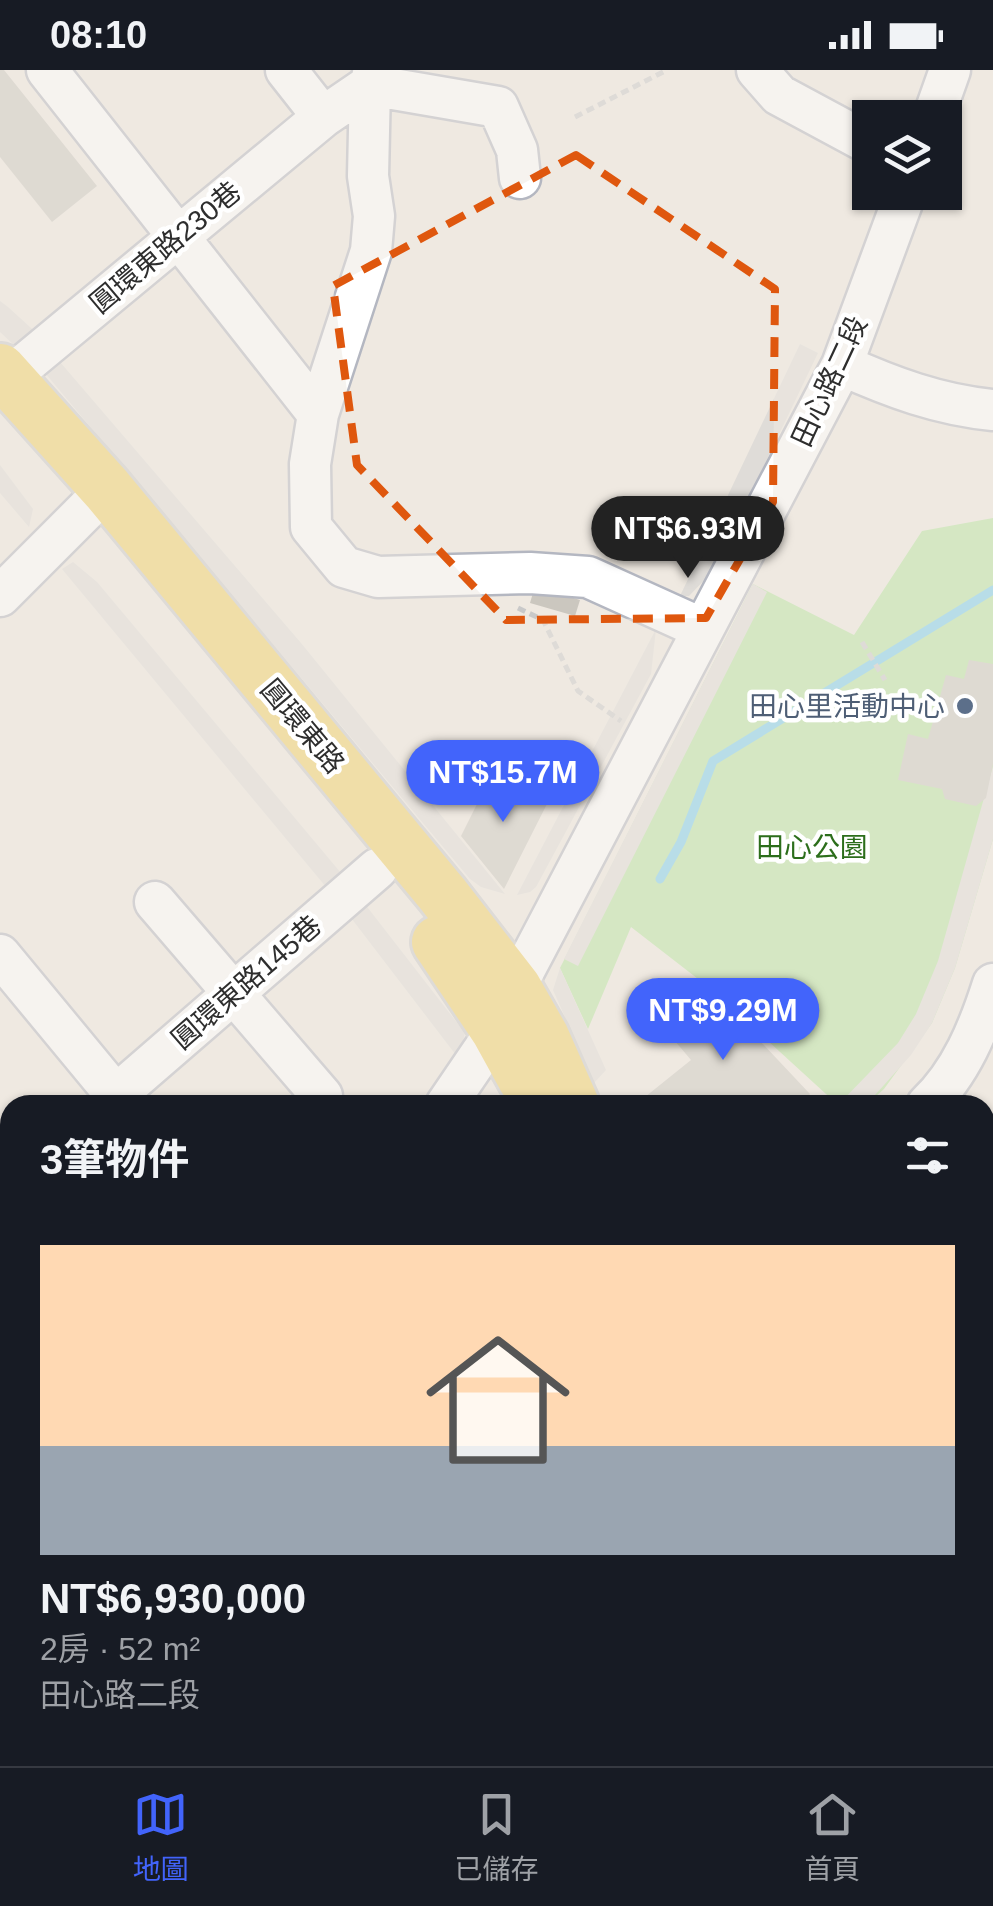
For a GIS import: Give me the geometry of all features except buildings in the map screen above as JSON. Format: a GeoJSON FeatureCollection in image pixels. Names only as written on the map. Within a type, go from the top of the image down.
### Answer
{"type":"FeatureCollection","features":[{"type":"Feature","properties":{"kind":"main road","name":"圓環東路"},"geometry":{"type":"LineString","coordinates":[[3,389],[95,500],[444,895],[506,1009],[530,1095]]}},
{"type":"Feature","properties":{"kind":"main road","name":"圓環東路"},"geometry":{"type":"LineString","coordinates":[[95,500],[377,868],[451,958],[542,1038],[568,1095]]}},
{"type":"Feature","properties":{"kind":"street"},"geometry":{"type":"LineString","coordinates":[[46,70],[318,414]]}},
{"type":"Feature","properties":{"kind":"street"},"geometry":{"type":"LineString","coordinates":[[286,70],[323,117]]}},
{"type":"Feature","properties":{"kind":"street"},"geometry":{"type":"LineString","coordinates":[[757,70],[780,95],[852,134]]}},
{"type":"Feature","properties":{"kind":"street"},"geometry":{"type":"LineString","coordinates":[[939,100],[950,70]]}},
{"type":"Feature","properties":{"kind":"street"},"geometry":{"type":"LineString","coordinates":[[520,178],[517,150],[498,107],[372,77],[368,176],[374,216],[371,251],[318,414],[310,464],[311,527],[344,566],[378,577],[530,573],[588,578],[703,628]]}},
{"type":"Feature","properties":{"kind":"street","name":"圓環東路230巷"},"geometry":{"type":"LineString","coordinates":[[3,389],[177,235],[372,77]]}},
{"type":"Feature","properties":{"kind":"street","name":"田心路二段"},"geometry":{"type":"LineString","coordinates":[[452,1095],[506,1009],[842,366],[899,210]]}},
{"type":"Feature","properties":{"kind":"street"},"geometry":{"type":"LineString","coordinates":[[842,366],[898,389],[958,407],[993,410]]}},
{"type":"Feature","properties":{"kind":"street"},"geometry":{"type":"LineString","coordinates":[[0,596],[95,500]]}},
{"type":"Feature","properties":{"kind":"street","name":"圓環東路145巷"},"geometry":{"type":"LineString","coordinates":[[125,1095],[377,868]]}},
{"type":"Feature","properties":{"kind":"street"},"geometry":{"type":"LineString","coordinates":[[155,902],[321,1095]]}},
{"type":"Feature","properties":{"kind":"street"},"geometry":{"type":"LineString","coordinates":[[0,955],[116,1095]]}},
{"type":"Feature","properties":{"kind":"street"},"geometry":{"type":"LineString","coordinates":[[937,1095],[981,1051],[993,984]]}},
{"type":"Feature","properties":{"kind":"path"},"geometry":{"type":"LineString","coordinates":[[575,117],[667,70]]}},
{"type":"Feature","properties":{"kind":"path"},"geometry":{"type":"LineString","coordinates":[[517,607],[543,620],[578,690],[645,738]]}},
{"type":"Feature","properties":{"kind":"path"},"geometry":{"type":"LineString","coordinates":[[862,642],[885,680]]}},
{"type":"Feature","properties":{"kind":"highlighted area"},"geometry":{"type":"Polygon","coordinates":[[[576,155],[775,289],[773,502],[706,618],[506,620],[357,465],[333,286],[576,155]]]}},
{"type":"Feature","properties":{"kind":"green space","name":"田心公園"},"geometry":{"type":"Polygon","coordinates":[[[993,518],[993,839],[955,968],[932,1023],[877,1095],[827,1095],[711,989],[631,927],[588,1029],[560,968],[753,584],[854,635],[922,531],[993,518]]]}},
{"type":"Feature","properties":{"kind":"shaded area"},"geometry":{"type":"Polygon","coordinates":[[[0,301],[42,338],[15,346],[0,332],[0,301]]]}},
{"type":"Feature","properties":{"kind":"shaded area"},"geometry":{"type":"Polygon","coordinates":[[[800,344],[818,353],[714,570],[689,596],[680,596],[800,344]]]}},
{"type":"Feature","properties":{"kind":"shaded area"},"geometry":{"type":"Polygon","coordinates":[[[54,355],[301,643],[505,894],[481,887],[470,879],[45,373],[54,355]]]}},
{"type":"Feature","properties":{"kind":"shaded area"},"geometry":{"type":"Polygon","coordinates":[[[0,465],[33,509],[29,527],[0,493],[0,465]]]}},
{"type":"Feature","properties":{"kind":"shaded area"},"geometry":{"type":"Polygon","coordinates":[[[73,562],[97,582],[346,879],[331,893],[62,569],[73,562]]]}},
{"type":"Feature","properties":{"kind":"shaded area"},"geometry":{"type":"Polygon","coordinates":[[[753,584],[767,592],[578,966],[564,959],[753,584]]]}},
{"type":"Feature","properties":{"kind":"shaded area"},"geometry":{"type":"Polygon","coordinates":[[[656,629],[651,674],[536,887],[517,895],[656,629]]]}},
{"type":"Feature","properties":{"kind":"shaded area"},"geometry":{"type":"Polygon","coordinates":[[[993,766],[993,839],[955,968],[932,1023],[911,1055],[875,1095],[848,1095],[898,1043],[916,1014],[938,961],[993,766]]]}},
{"type":"Feature","properties":{"kind":"shaded area"},"geometry":{"type":"Polygon","coordinates":[[[361,899],[465,1033],[459,1059],[345,910],[361,899]]]}},
{"type":"Feature","properties":{"kind":"shaded area"},"geometry":{"type":"Polygon","coordinates":[[[560,968],[606,1070],[594,1083],[553,990],[560,968]]]}},
{"type":"Feature","properties":{"kind":"waterway"},"geometry":{"type":"LineString","coordinates":[[660,879],[681,842],[713,761],[993,590]]}},
{"type":"Feature","properties":{"kind":"place","name":"田心里活動中心"},"geometry":{"type":"Point","coordinates":[965,706]}}]}
